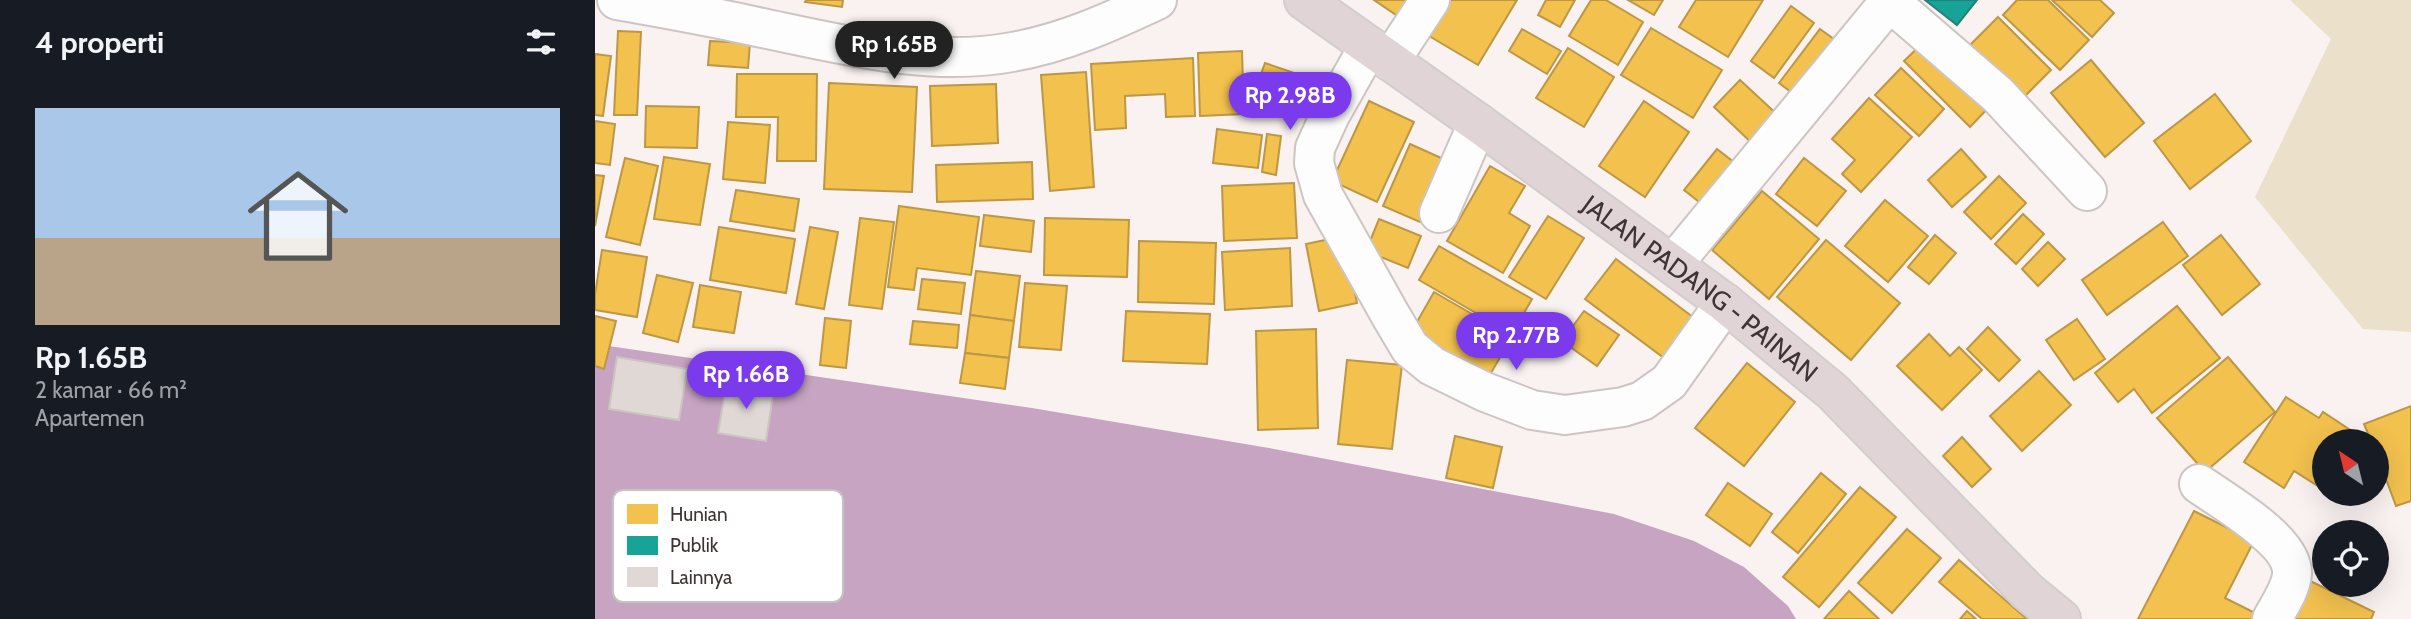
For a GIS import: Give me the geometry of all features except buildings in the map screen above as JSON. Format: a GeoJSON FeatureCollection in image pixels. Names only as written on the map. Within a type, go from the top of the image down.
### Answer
{"type":"FeatureCollection","features":[{"type":"Feature","properties":{"kind":"highway","name":"JALAN PADANG - PAINAN"},"geometry":{"type":"LineString","coordinates":[[1304,0],[1674,264],[1833,391],[2027,591],[2061,619]]}},
{"type":"Feature","properties":{"kind":"street"},"geometry":{"type":"LineString","coordinates":[[617,0],[705,15],[845,45],[934,56],[974,57],[1010,53],[1053,43],[1103,26],[1157,0]]}},
{"type":"Feature","properties":{"kind":"street"},"geometry":{"type":"LineString","coordinates":[[1430,0],[1379,53],[1330,115],[1315,148],[1314,163],[1322,195],[1410,348],[1433,366],[1485,392],[1532,410],[1565,415],[1623,407],[1642,401],[1669,382],[1725,303]]}},
{"type":"Feature","properties":{"kind":"street"},"geometry":{"type":"LineString","coordinates":[[1674,264],[1889,1],[1998,96],[2087,191]]}},
{"type":"Feature","properties":{"kind":"street"},"geometry":{"type":"LineString","coordinates":[[1439,213],[1478,123]]}},
{"type":"Feature","properties":{"kind":"street"},"geometry":{"type":"LineString","coordinates":[[2199,484],[2251,520],[2288,556],[2292,574],[2289,586],[2272,619]]}},
{"type":"Feature","properties":{"kind":"shaded area"},"geometry":{"type":"Polygon","coordinates":[[[2290,0],[2411,0],[2411,332],[2363,329],[2255,197],[2331,39],[2290,0]]]}},
{"type":"Feature","properties":{"kind":"shaded area"},"geometry":{"type":"Polygon","coordinates":[[[595,344],[1032,408],[1269,448],[1614,514],[1694,541],[1744,567],[1788,606],[1796,619],[595,619],[595,344]]]}}]}
